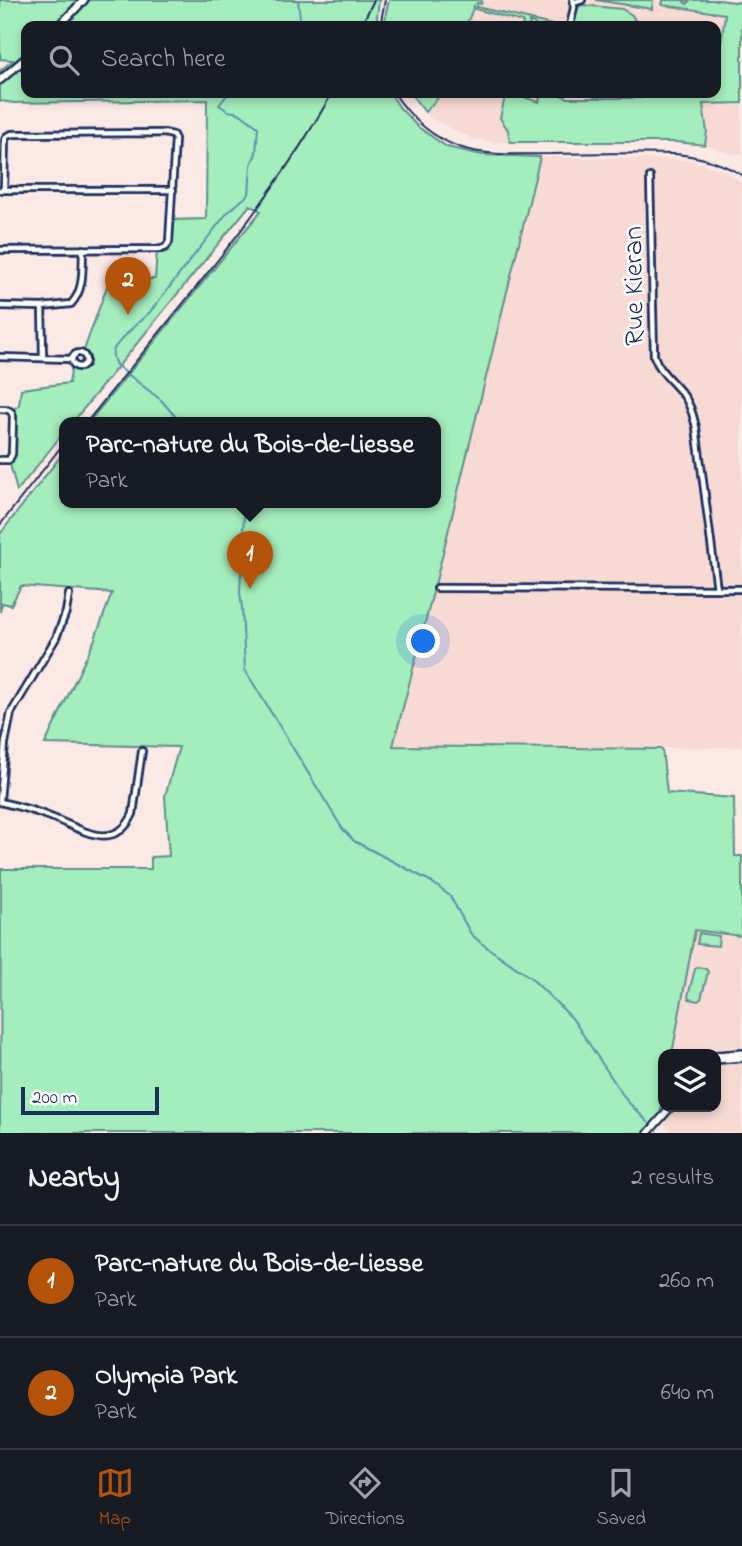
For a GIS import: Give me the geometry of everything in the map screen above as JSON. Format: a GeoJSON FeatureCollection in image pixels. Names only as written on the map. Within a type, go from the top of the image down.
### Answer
{"type":"FeatureCollection","features":[{"type":"Feature","properties":{"kind":"main road"},"geometry":{"type":"LineString","coordinates":[[64,21],[84,0]]}},
{"type":"Feature","properties":{"kind":"main road"},"geometry":{"type":"LineString","coordinates":[[0,80],[21,62]]}},
{"type":"Feature","properties":{"kind":"street"},"geometry":{"type":"LineString","coordinates":[[571,21],[573,2],[582,0]]}},
{"type":"Feature","properties":{"kind":"street"},"geometry":{"type":"LineString","coordinates":[[0,250],[157,249],[166,247],[169,242],[173,190],[175,139],[173,135],[12,134],[5,140],[2,190],[173,190]]}},
{"type":"Feature","properties":{"kind":"street","name":"Rue Kieran"},"geometry":{"type":"LineString","coordinates":[[650,177],[654,356],[661,370],[688,402],[696,427],[717,589]]}},
{"type":"Feature","properties":{"kind":"street"},"geometry":{"type":"LineString","coordinates":[[0,306],[42,307],[71,304],[81,286],[83,249]]}},
{"type":"Feature","properties":{"kind":"street"},"geometry":{"type":"LineString","coordinates":[[42,307],[43,357]]}},
{"type":"Feature","properties":{"kind":"street"},"geometry":{"type":"LineString","coordinates":[[0,357],[71,359]]}},
{"type":"Feature","properties":{"kind":"street"},"geometry":{"type":"LineString","coordinates":[[0,409],[7,409],[13,414],[12,454],[9,460],[0,460]]}},
{"type":"Feature","properties":{"kind":"street"},"geometry":{"type":"LineString","coordinates":[[437,588],[742,589]]}},
{"type":"Feature","properties":{"kind":"street"},"geometry":{"type":"LineString","coordinates":[[69,594],[66,612],[56,638],[11,713],[3,743],[0,801],[37,812],[87,833],[101,836],[116,833],[129,822],[133,814],[142,751]]}},
{"type":"Feature","properties":{"kind":"street"},"geometry":{"type":"LineString","coordinates":[[721,1055],[742,1055]]}},
{"type":"Feature","properties":{"kind":"street"},"geometry":{"type":"LineString","coordinates":[[721,1059],[742,1055]]}},
{"type":"Feature","properties":{"kind":"street"},"geometry":{"type":"LineString","coordinates":[[648,1133],[667,1112]]}},
{"type":"Feature","properties":{"kind":"shaded area"},"geometry":{"type":"Polygon","coordinates":[[[475,0],[570,0],[566,21],[468,21],[475,0]]]}},
{"type":"Feature","properties":{"kind":"shaded area"},"geometry":{"type":"Polygon","coordinates":[[[589,0],[727,1],[721,55],[721,21],[614,21],[579,6],[589,0]]]}},
{"type":"Feature","properties":{"kind":"shaded area"},"geometry":{"type":"Polygon","coordinates":[[[438,98],[541,98],[514,143],[470,138],[432,119],[425,112],[438,98]]]}},
{"type":"Feature","properties":{"kind":"shaded area"},"geometry":{"type":"Polygon","coordinates":[[[742,103],[742,154],[731,154],[705,145],[707,132],[703,104],[742,103]]]}},
{"type":"Feature","properties":{"kind":"shaded area"},"geometry":{"type":"Polygon","coordinates":[[[540,157],[688,160],[709,165],[732,175],[742,183],[742,747],[622,749],[393,746],[540,157]]]}},
{"type":"Feature","properties":{"kind":"shaded area"},"geometry":{"type":"Polygon","coordinates":[[[694,930],[742,937],[742,1133],[673,1133],[657,1117],[660,1112],[721,1112],[721,1049],[672,1049],[694,930]]]}},
{"type":"Feature","properties":{"kind":"green space"},"geometry":{"type":"Polygon","coordinates":[[[0,0],[379,0],[377,21],[21,21],[21,98],[393,98],[418,127],[447,147],[482,155],[540,157],[393,746],[662,749],[667,793],[734,798],[735,856],[742,856],[742,936],[695,930],[673,1049],[658,1049],[660,1114],[644,1133],[0,1133],[1,869],[151,869],[151,857],[169,856],[165,796],[179,747],[45,744],[94,641],[112,593],[21,586],[11,605],[2,603],[0,612],[0,534],[59,458],[59,508],[441,508],[441,417],[93,417],[261,211],[250,205],[77,417],[59,417],[59,438],[17,491],[9,460],[12,454],[11,411],[19,405],[21,389],[69,383],[72,365],[79,368],[86,363],[84,355],[75,353],[84,350],[110,278],[155,279],[157,249],[166,247],[171,220],[206,219],[207,100],[0,101],[0,71],[13,60],[0,59],[0,0]]]}},
{"type":"Feature","properties":{"kind":"green space"},"geometry":{"type":"Polygon","coordinates":[[[389,0],[479,0],[482,1],[481,4],[477,3],[477,7],[535,21],[519,21],[475,9],[474,6],[468,21],[385,21],[389,0]]]}},
{"type":"Feature","properties":{"kind":"green space"},"geometry":{"type":"Polygon","coordinates":[[[596,0],[653,0],[652,9],[596,0]]]}},
{"type":"Feature","properties":{"kind":"green space"},"geometry":{"type":"Polygon","coordinates":[[[663,0],[686,0],[684,2],[687,4],[687,0],[742,3],[742,103],[703,104],[707,132],[705,145],[676,142],[510,142],[508,130],[500,118],[505,98],[526,98],[539,102],[540,98],[721,98],[721,45],[725,14],[662,5],[663,0]]]}},
{"type":"Feature","properties":{"kind":"green space"},"geometry":{"type":"Polygon","coordinates":[[[582,5],[622,9],[632,15],[635,21],[575,21],[577,8],[582,5]]]}},
{"type":"Feature","properties":{"kind":"green space"},"geometry":{"type":"Polygon","coordinates":[[[414,98],[438,98],[425,112],[414,98]]]}},
{"type":"Feature","properties":{"kind":"green space"},"geometry":{"type":"Polygon","coordinates":[[[699,933],[719,936],[718,946],[697,944],[699,933]]]}},
{"type":"Feature","properties":{"kind":"green space"},"geometry":{"type":"Polygon","coordinates":[[[698,967],[708,972],[701,999],[698,1001],[689,999],[688,996],[695,969],[698,967]]]}},
{"type":"Feature","properties":{"kind":"waterway"},"geometry":{"type":"LineString","coordinates":[[298,0],[300,21]]}},
{"type":"Feature","properties":{"kind":"waterway"},"geometry":{"type":"LineString","coordinates":[[176,417],[161,400],[116,365],[113,351],[150,312],[227,213],[249,194],[258,127],[239,113],[228,111],[219,105],[225,98]]}},
{"type":"Feature","properties":{"kind":"waterway"},"geometry":{"type":"LineString","coordinates":[[243,508],[240,593],[245,670],[342,828],[354,841],[430,881],[450,896],[471,934],[530,977],[572,1018],[627,1101],[648,1122]]}},
{"type":"Feature","properties":{"kind":"tram line"},"geometry":{"type":"LineString","coordinates":[[364,21],[374,0]]}},
{"type":"Feature","properties":{"kind":"tram line"},"geometry":{"type":"LineString","coordinates":[[381,21],[385,0]]}},
{"type":"Feature","properties":{"kind":"tram line"},"geometry":{"type":"LineString","coordinates":[[91,417],[247,222],[306,137],[329,98]]}},
{"type":"Feature","properties":{"kind":"tram line"},"geometry":{"type":"LineString","coordinates":[[398,98],[430,132],[449,143],[470,150],[505,154],[675,154],[710,160],[742,175]]}},
{"type":"Feature","properties":{"kind":"tram line"},"geometry":{"type":"LineString","coordinates":[[0,525],[59,449]]}},
{"type":"Feature","properties":{"kind":"place","name":"Olympia Park"},"geometry":{"type":"Point","coordinates":[128,315]}},
{"type":"Feature","properties":{"kind":"place","name":"Parc-nature du Bois-de-Liesse"},"geometry":{"type":"Point","coordinates":[250,589]}}]}
